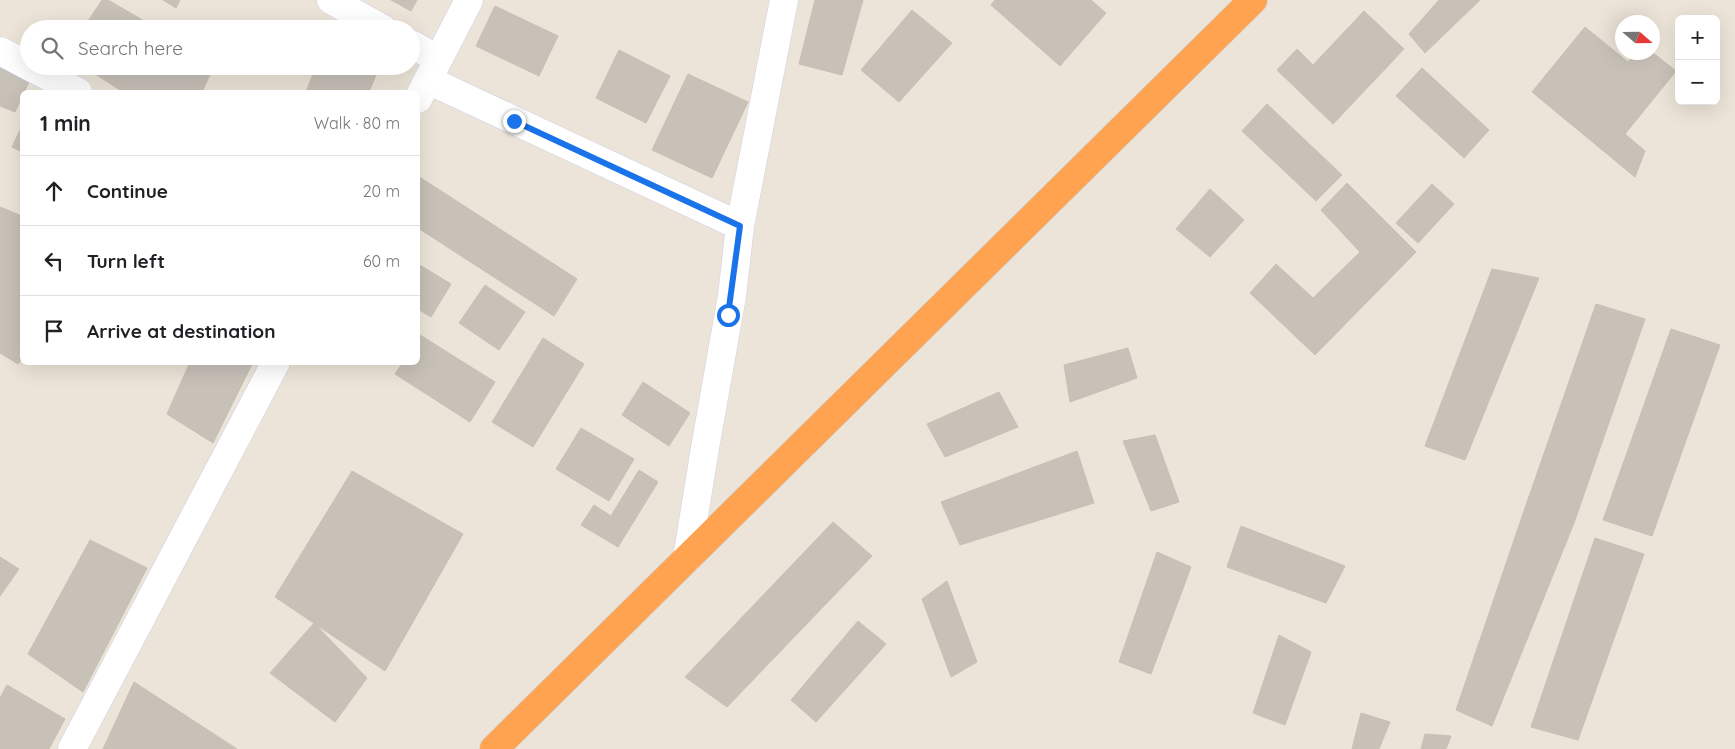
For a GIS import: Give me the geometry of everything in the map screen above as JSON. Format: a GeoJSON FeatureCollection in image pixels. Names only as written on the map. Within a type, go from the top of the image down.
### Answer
{"type":"FeatureCollection","features":[{"type":"Feature","properties":{"kind":"highway"},"geometry":{"type":"LineString","coordinates":[[494,749],[1254,0]]}},
{"type":"Feature","properties":{"kind":"street"},"geometry":{"type":"LineString","coordinates":[[331,0],[367,20]]}},
{"type":"Feature","properties":{"kind":"street"},"geometry":{"type":"LineString","coordinates":[[428,79],[469,0]]}},
{"type":"Feature","properties":{"kind":"street"},"geometry":{"type":"LineString","coordinates":[[688,558],[732,296],[740,226],[784,0]]}},
{"type":"Feature","properties":{"kind":"street"},"geometry":{"type":"LineString","coordinates":[[0,51],[20,62]]}},
{"type":"Feature","properties":{"kind":"street"},"geometry":{"type":"LineString","coordinates":[[420,63],[428,79],[740,226]]}},
{"type":"Feature","properties":{"kind":"street"},"geometry":{"type":"LineString","coordinates":[[46,75],[74,90]]}},
{"type":"Feature","properties":{"kind":"street"},"geometry":{"type":"LineString","coordinates":[[72,749],[274,365]]}},
{"type":"Feature","properties":{"kind":"building"},"geometry":{"type":"Polygon","coordinates":[[[102,0],[108,0],[142,20],[89,20],[102,0]]]}},
{"type":"Feature","properties":{"kind":"building"},"geometry":{"type":"Polygon","coordinates":[[[163,0],[180,0],[176,8],[163,0]]]}},
{"type":"Feature","properties":{"kind":"building"},"geometry":{"type":"Polygon","coordinates":[[[391,0],[417,0],[411,11],[391,0]]]}},
{"type":"Feature","properties":{"kind":"building"},"geometry":{"type":"Polygon","coordinates":[[[815,0],[863,0],[842,75],[799,64],[815,0]]]}},
{"type":"Feature","properties":{"kind":"building"},"geometry":{"type":"Polygon","coordinates":[[[995,0],[1091,0],[1106,13],[1060,66],[991,5],[995,0]]]}},
{"type":"Feature","properties":{"kind":"building"},"geometry":{"type":"Polygon","coordinates":[[[1439,0],[1480,0],[1425,53],[1409,34],[1439,0]]]}},
{"type":"Feature","properties":{"kind":"building"},"geometry":{"type":"Polygon","coordinates":[[[495,6],[558,36],[539,76],[476,46],[495,6]]]}},
{"type":"Feature","properties":{"kind":"building"},"geometry":{"type":"Polygon","coordinates":[[[912,10],[952,43],[899,102],[861,70],[912,10]]]}},
{"type":"Feature","properties":{"kind":"building"},"geometry":{"type":"Polygon","coordinates":[[[1364,11],[1404,49],[1333,124],[1277,70],[1297,49],[1313,65],[1364,11]]]}},
{"type":"Feature","properties":{"kind":"building"},"geometry":{"type":"Polygon","coordinates":[[[1585,27],[1615,51],[1615,60],[1626,60],[1628,62],[1630,60],[1660,60],[1660,58],[1675,70],[1625,134],[1645,151],[1635,177],[1532,92],[1585,27]]]}},
{"type":"Feature","properties":{"kind":"building"},"geometry":{"type":"Polygon","coordinates":[[[619,50],[670,76],[646,123],[596,98],[619,50]]]}},
{"type":"Feature","properties":{"kind":"building"},"geometry":{"type":"Polygon","coordinates":[[[0,64],[20,73],[20,75],[31,78],[25,90],[20,90],[20,101],[15,112],[0,106],[0,64]]]}},
{"type":"Feature","properties":{"kind":"building"},"geometry":{"type":"Polygon","coordinates":[[[1422,68],[1489,130],[1464,158],[1396,96],[1422,68]]]}},
{"type":"Feature","properties":{"kind":"building"},"geometry":{"type":"Polygon","coordinates":[[[688,74],[748,102],[712,178],[652,150],[688,74]]]}},
{"type":"Feature","properties":{"kind":"building"},"geometry":{"type":"Polygon","coordinates":[[[97,75],[210,75],[203,90],[120,90],[97,75]]]}},
{"type":"Feature","properties":{"kind":"building"},"geometry":{"type":"Polygon","coordinates":[[[313,75],[376,75],[370,90],[307,90],[313,75]]]}},
{"type":"Feature","properties":{"kind":"building"},"geometry":{"type":"Polygon","coordinates":[[[1267,104],[1342,175],[1316,201],[1242,131],[1267,104]]]}},
{"type":"Feature","properties":{"kind":"building"},"geometry":{"type":"Polygon","coordinates":[[[20,130],[20,151],[12,147],[20,130]]]}},
{"type":"Feature","properties":{"kind":"building"},"geometry":{"type":"Polygon","coordinates":[[[420,177],[577,279],[554,316],[420,229],[420,177]]]}},
{"type":"Feature","properties":{"kind":"building"},"geometry":{"type":"Polygon","coordinates":[[[1347,183],[1416,252],[1315,355],[1250,293],[1276,264],[1313,298],[1360,252],[1321,210],[1347,183]]]}},
{"type":"Feature","properties":{"kind":"building"},"geometry":{"type":"Polygon","coordinates":[[[1432,184],[1454,204],[1418,243],[1396,223],[1432,184]]]}},
{"type":"Feature","properties":{"kind":"building"},"geometry":{"type":"Polygon","coordinates":[[[1210,189],[1244,220],[1210,257],[1176,229],[1210,189]]]}},
{"type":"Feature","properties":{"kind":"building"},"geometry":{"type":"Polygon","coordinates":[[[0,207],[20,215],[20,361],[18,364],[0,353],[0,207]]]}},
{"type":"Feature","properties":{"kind":"building"},"geometry":{"type":"Polygon","coordinates":[[[420,265],[451,284],[431,317],[420,310],[420,265]]]}},
{"type":"Feature","properties":{"kind":"building"},"geometry":{"type":"Polygon","coordinates":[[[1492,269],[1539,278],[1465,460],[1425,446],[1492,269]]]}},
{"type":"Feature","properties":{"kind":"building"},"geometry":{"type":"Polygon","coordinates":[[[485,285],[525,312],[499,350],[459,323],[485,285]]]}},
{"type":"Feature","properties":{"kind":"building"},"geometry":{"type":"Polygon","coordinates":[[[1596,304],[1645,319],[1574,523],[1525,508],[1596,304]]]}},
{"type":"Feature","properties":{"kind":"building"},"geometry":{"type":"Polygon","coordinates":[[[1671,329],[1720,345],[1652,536],[1603,520],[1671,329]]]}},
{"type":"Feature","properties":{"kind":"building"},"geometry":{"type":"Polygon","coordinates":[[[420,335],[495,382],[470,422],[395,374],[401,365],[420,365],[420,335]]]}},
{"type":"Feature","properties":{"kind":"building"},"geometry":{"type":"Polygon","coordinates":[[[543,338],[584,364],[533,447],[492,422],[543,338]]]}},
{"type":"Feature","properties":{"kind":"building"},"geometry":{"type":"Polygon","coordinates":[[[1128,348],[1137,378],[1070,402],[1064,365],[1128,348]]]}},
{"type":"Feature","properties":{"kind":"building"},"geometry":{"type":"Polygon","coordinates":[[[189,365],[252,365],[213,443],[167,414],[189,365]]]}},
{"type":"Feature","properties":{"kind":"building"},"geometry":{"type":"Polygon","coordinates":[[[643,382],[690,413],[669,446],[622,415],[643,382]]]}},
{"type":"Feature","properties":{"kind":"building"},"geometry":{"type":"Polygon","coordinates":[[[999,392],[1018,427],[945,457],[927,424],[999,392]]]}},
{"type":"Feature","properties":{"kind":"building"},"geometry":{"type":"Polygon","coordinates":[[[581,428],[634,459],[609,501],[556,469],[581,428]]]}},
{"type":"Feature","properties":{"kind":"building"},"geometry":{"type":"Polygon","coordinates":[[[1155,435],[1179,502],[1151,511],[1123,441],[1155,435]]]}},
{"type":"Feature","properties":{"kind":"building"},"geometry":{"type":"Polygon","coordinates":[[[1077,451],[1094,503],[960,545],[941,502],[1077,451]]]}},
{"type":"Feature","properties":{"kind":"building"},"geometry":{"type":"Polygon","coordinates":[[[639,470],[658,482],[618,547],[581,525],[594,505],[611,516],[639,470]]]}},
{"type":"Feature","properties":{"kind":"building"},"geometry":{"type":"Polygon","coordinates":[[[352,471],[463,534],[385,671],[275,597],[352,471]]]}},
{"type":"Feature","properties":{"kind":"building"},"geometry":{"type":"Polygon","coordinates":[[[1525,508],[1574,523],[1492,726],[1456,710],[1525,508]]]}},
{"type":"Feature","properties":{"kind":"building"},"geometry":{"type":"Polygon","coordinates":[[[833,522],[872,556],[727,707],[685,677],[833,522]]]}},
{"type":"Feature","properties":{"kind":"building"},"geometry":{"type":"Polygon","coordinates":[[[1241,526],[1345,566],[1326,603],[1227,567],[1241,526]]]}},
{"type":"Feature","properties":{"kind":"building"},"geometry":{"type":"Polygon","coordinates":[[[1595,538],[1644,554],[1578,740],[1531,727],[1595,538]]]}},
{"type":"Feature","properties":{"kind":"building"},"geometry":{"type":"Polygon","coordinates":[[[90,540],[147,568],[83,692],[28,654],[90,540]]]}},
{"type":"Feature","properties":{"kind":"building"},"geometry":{"type":"Polygon","coordinates":[[[1157,552],[1191,567],[1151,674],[1119,662],[1157,552]]]}},
{"type":"Feature","properties":{"kind":"building"},"geometry":{"type":"Polygon","coordinates":[[[0,557],[19,569],[0,596],[0,557]]]}},
{"type":"Feature","properties":{"kind":"building"},"geometry":{"type":"Polygon","coordinates":[[[947,581],[977,662],[951,677],[922,599],[947,581]]]}},
{"type":"Feature","properties":{"kind":"building"},"geometry":{"type":"Polygon","coordinates":[[[858,621],[886,644],[816,722],[791,700],[858,621]]]}},
{"type":"Feature","properties":{"kind":"building"},"geometry":{"type":"Polygon","coordinates":[[[314,623],[367,678],[335,722],[270,673],[314,623]]]}},
{"type":"Feature","properties":{"kind":"building"},"geometry":{"type":"Polygon","coordinates":[[[1279,635],[1311,652],[1285,725],[1253,713],[1279,635]]]}},
{"type":"Feature","properties":{"kind":"building"},"geometry":{"type":"Polygon","coordinates":[[[134,682],[237,749],[103,749],[134,682]]]}},
{"type":"Feature","properties":{"kind":"building"},"geometry":{"type":"Polygon","coordinates":[[[7,685],[65,719],[49,749],[0,749],[0,698],[7,685]]]}},
{"type":"Feature","properties":{"kind":"building"},"geometry":{"type":"Polygon","coordinates":[[[1361,713],[1390,722],[1379,749],[1352,749],[1361,713]]]}},
{"type":"Feature","properties":{"kind":"building"},"geometry":{"type":"Polygon","coordinates":[[[1425,734],[1451,736],[1446,749],[1421,749],[1425,734]]]}},
{"type":"Feature","properties":{"kind":"route"},"geometry":{"type":"LineString","coordinates":[[514,121],[740,226],[728,315]]}}]}
